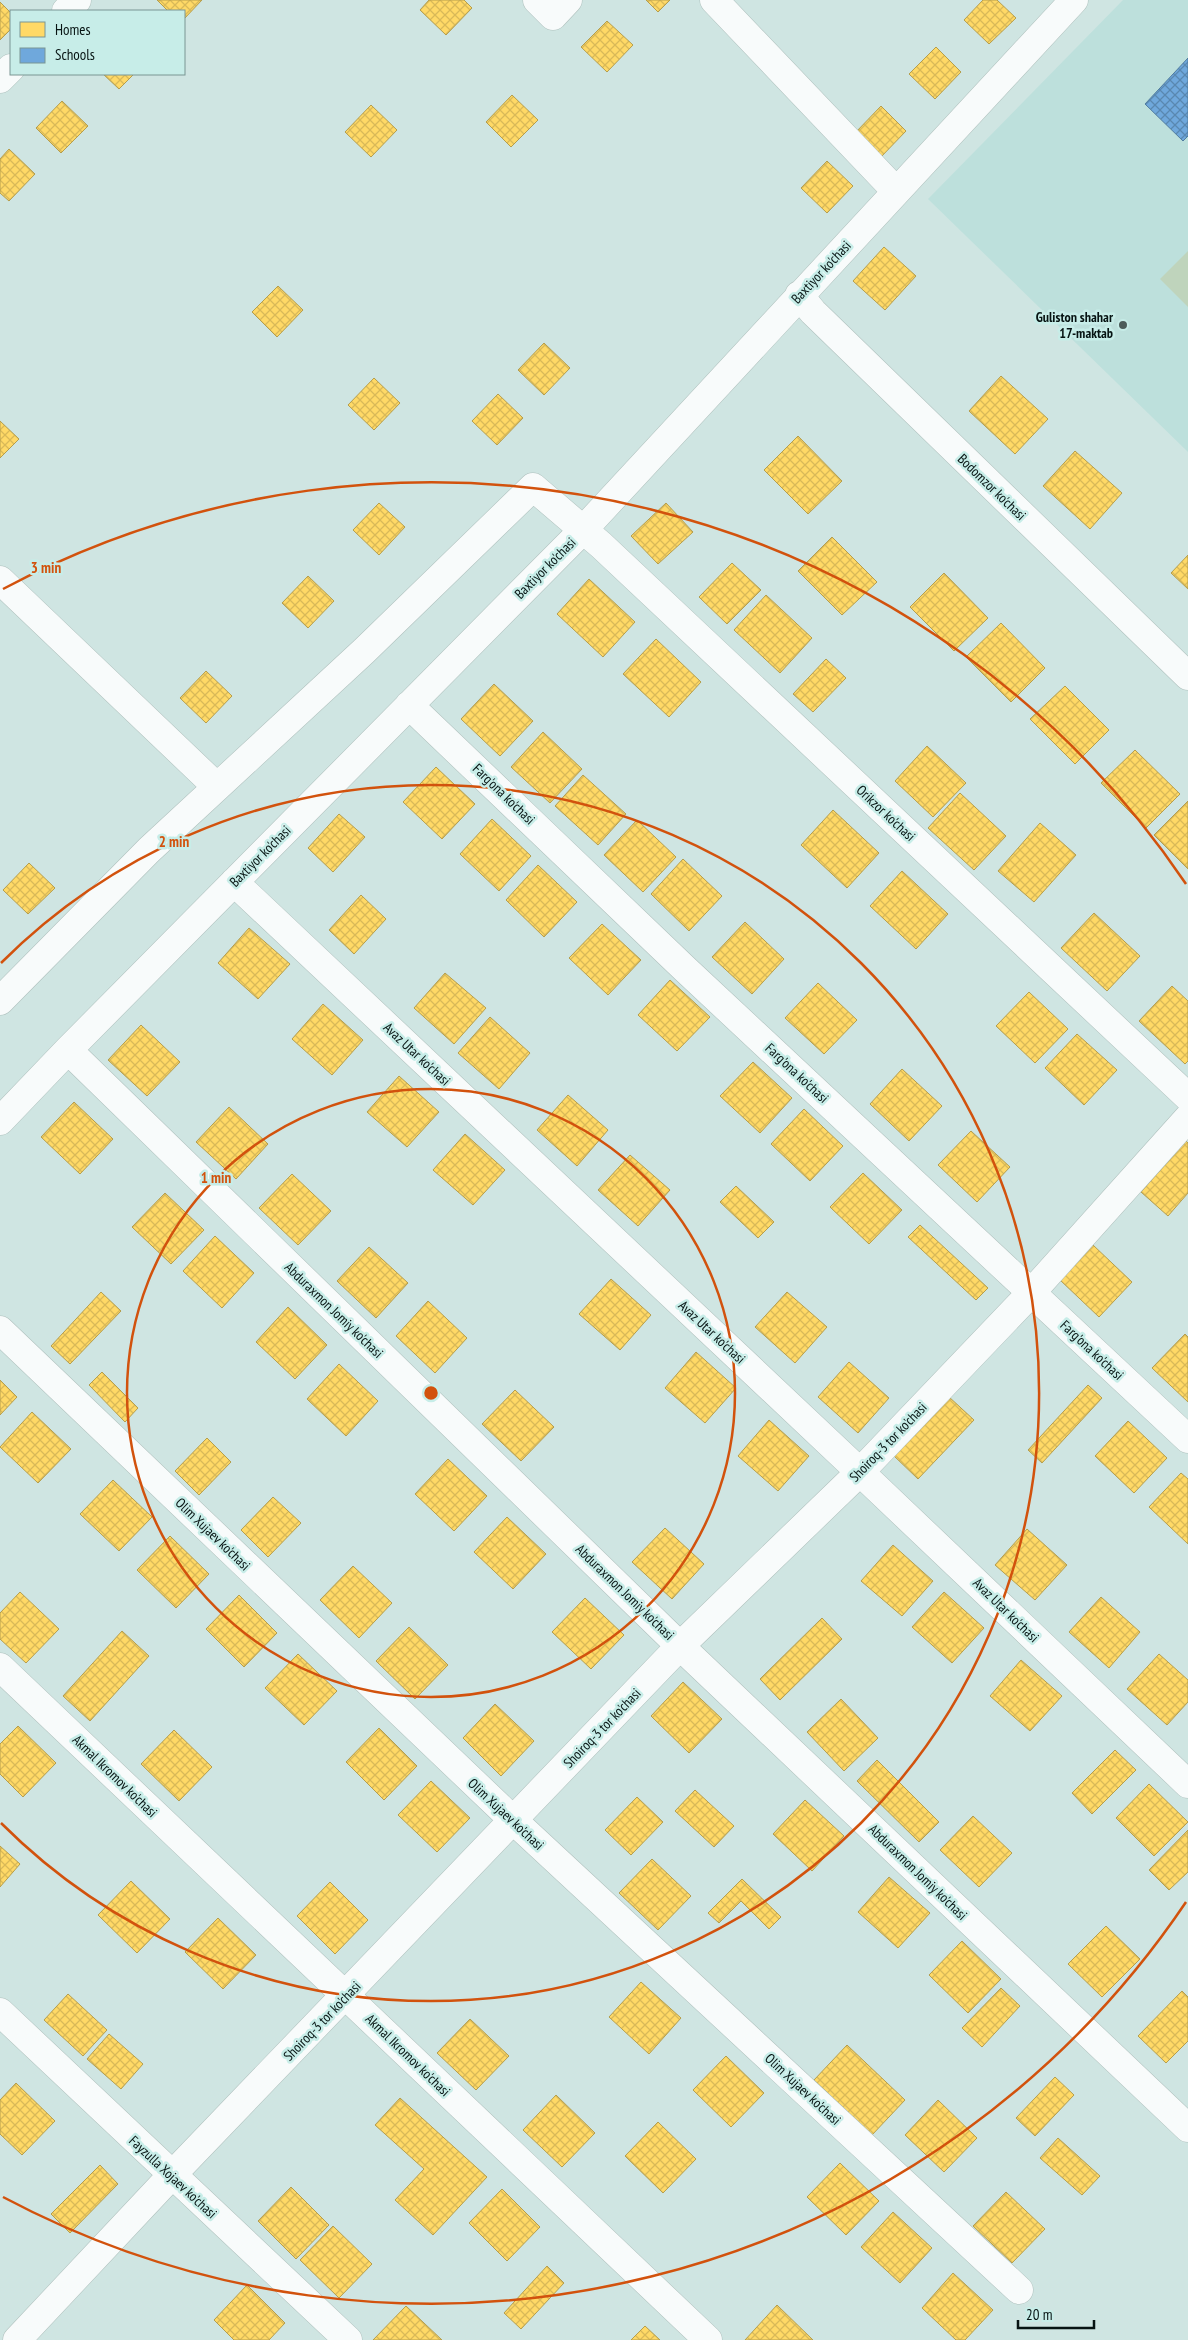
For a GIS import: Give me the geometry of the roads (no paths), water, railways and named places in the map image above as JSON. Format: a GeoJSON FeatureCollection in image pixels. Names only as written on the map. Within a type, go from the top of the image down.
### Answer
{"type":"FeatureCollection","features":[{"type":"Feature","properties":{"kind":"street"},"geometry":{"type":"LineString","coordinates":[[67,10],[77,0]]}},
{"type":"Feature","properties":{"kind":"street"},"geometry":{"type":"LineString","coordinates":[[537,0],[553,16],[568,0]]}},
{"type":"Feature","properties":{"kind":"street"},"geometry":{"type":"LineString","coordinates":[[714,0],[896,191]]}},
{"type":"Feature","properties":{"kind":"street","name":"Baxtiyor ko'chasi"},"geometry":{"type":"LineString","coordinates":[[0,1121],[408,704],[583,530],[1074,0]]}},
{"type":"Feature","properties":{"kind":"street"},"geometry":{"type":"LineString","coordinates":[[0,79],[10,69]]}},
{"type":"Feature","properties":{"kind":"street","name":"Bodomzor ko'chasi"},"geometry":{"type":"LineString","coordinates":[[799,295],[813,312],[1186,670]]}},
{"type":"Feature","properties":{"kind":"street","name":"Orikzor ko'chasi"},"geometry":{"type":"LineString","coordinates":[[217,787],[364,651],[533,487],[601,544],[1188,1097]]}},
{"type":"Feature","properties":{"kind":"street"},"geometry":{"type":"LineString","coordinates":[[0,580],[217,787],[150,850],[0,1001]]}},
{"type":"Feature","properties":{"kind":"street","name":"Farg'ona ko'chasi"},"geometry":{"type":"LineString","coordinates":[[408,704],[685,969],[1188,1439]]}},
{"type":"Feature","properties":{"kind":"street","name":"Avaz Utar ko'chasi"},"geometry":{"type":"LineString","coordinates":[[234,882],[1188,1784]]}},
{"type":"Feature","properties":{"kind":"street","name":"Abduraxmon Jomiy ko'chasi"},"geometry":{"type":"LineString","coordinates":[[68,1050],[680,1646],[1188,2128]]}},
{"type":"Feature","properties":{"kind":"street","name":"Shoiroq-3 tor ko'chasi"},"geometry":{"type":"LineString","coordinates":[[17,2340],[171,2176],[346,1996],[680,1646],[860,1472],[1031,1293],[1188,1118]]}},
{"type":"Feature","properties":{"kind":"street","name":"Olim Xujaev ko'chasi"},"geometry":{"type":"LineString","coordinates":[[0,1330],[513,1820],[1019,2290]]}},
{"type":"Feature","properties":{"kind":"street","name":"Akmal Ikromov ko'chasi"},"geometry":{"type":"LineString","coordinates":[[0,1667],[708,2340]]}},
{"type":"Feature","properties":{"kind":"street","name":"Fayzulla Xojaev ko'chasi"},"geometry":{"type":"LineString","coordinates":[[0,2012],[171,2176],[348,2340]]}},
{"type":"Feature","properties":{"kind":"place","name":"Guliston shahar 17-maktab"},"geometry":{"type":"Point","coordinates":[1123,325]}}]}
